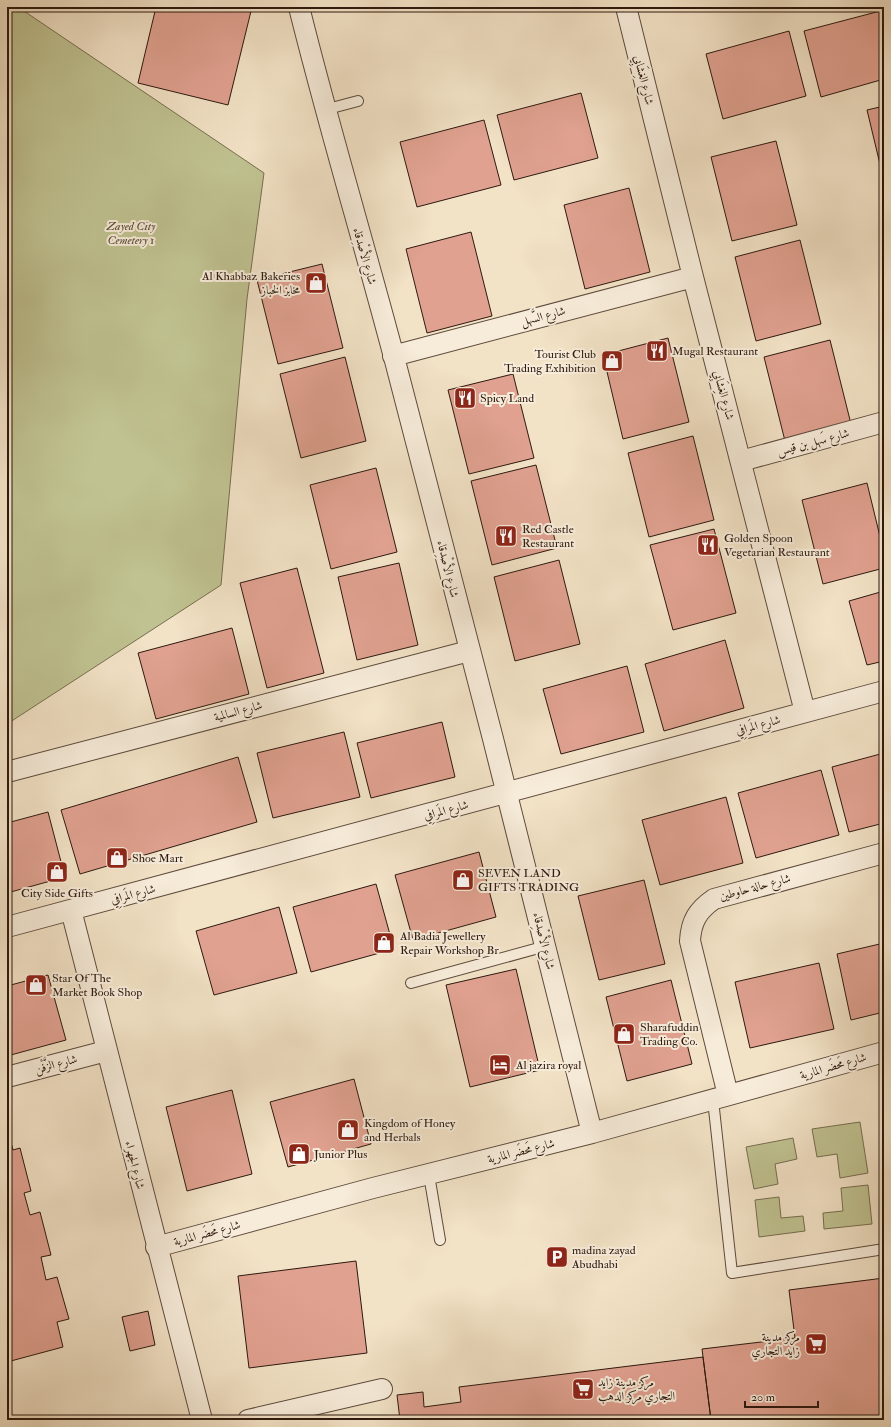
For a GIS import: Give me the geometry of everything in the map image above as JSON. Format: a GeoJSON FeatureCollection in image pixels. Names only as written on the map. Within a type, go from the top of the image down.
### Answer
{"type":"FeatureCollection","features":[{"type":"Feature","properties":{"kind":"street","name":"شارع الأصْدِقاء"},"geometry":{"type":"LineString","coordinates":[[299,7],[324,110],[393,356],[469,651],[508,793],[592,1133]]}},
{"type":"Feature","properties":{"kind":"street","name":"شارع الغِشَابِي"},"geometry":{"type":"LineString","coordinates":[[626,7],[693,277],[805,712]]}},
{"type":"Feature","properties":{"kind":"street","name":"شارع السَّهل"},"geometry":{"type":"LineString","coordinates":[[393,356],[693,277]]}},
{"type":"Feature","properties":{"kind":"street","name":"شارع سَهل بن قيس"},"geometry":{"type":"LineString","coordinates":[[741,461],[884,422]]}},
{"type":"Feature","properties":{"kind":"street","name":"شارع السالمية"},"geometry":{"type":"LineString","coordinates":[[7,772],[469,651]]}},
{"type":"Feature","properties":{"kind":"street","name":"شارع المَرافِي"},"geometry":{"type":"LineString","coordinates":[[7,927],[884,691]]}},
{"type":"Feature","properties":{"kind":"street","name":"شارع حالة حاوطين"},"geometry":{"type":"LineString","coordinates":[[720,1097],[690,941],[691,928],[695,916],[704,906],[714,899],[884,853]]}},
{"type":"Feature","properties":{"kind":"street","name":"شارع الجهراء"},"geometry":{"type":"LineString","coordinates":[[71,910],[156,1247],[202,1420]]}},
{"type":"Feature","properties":{"kind":"street","name":"شارع الزَّفْن"},"geometry":{"type":"LineString","coordinates":[[7,1077],[106,1050]]}},
{"type":"Feature","properties":{"kind":"street","name":"شارع مَحضَر المارية"},"geometry":{"type":"LineString","coordinates":[[156,1247],[592,1133],[884,1052]]}},
{"type":"Feature","properties":{"kind":"street"},"geometry":{"type":"LineString","coordinates":[[248,1420],[382,1389]]}},
{"type":"Feature","properties":{"kind":"lane"},"geometry":{"type":"LineString","coordinates":[[324,110],[358,101]]}},
{"type":"Feature","properties":{"kind":"lane"},"geometry":{"type":"LineString","coordinates":[[411,983],[546,946]]}},
{"type":"Feature","properties":{"kind":"lane"},"geometry":{"type":"LineString","coordinates":[[720,1097],[732,1273],[884,1249]]}},
{"type":"Feature","properties":{"kind":"lane"},"geometry":{"type":"LineString","coordinates":[[429,1175],[440,1240]]}},
{"type":"Feature","properties":{"kind":"green space","name":"Zayed City Cemetery 1"},"geometry":{"type":"Polygon","coordinates":[[[7,7],[18,7],[264,173],[247,299],[221,585],[7,724],[7,7]]]}},
{"type":"Feature","properties":{"kind":"green space"},"geometry":{"type":"Polygon","coordinates":[[[860,1122],[868,1173],[840,1178],[837,1154],[817,1157],[812,1129],[860,1122]]]}},
{"type":"Feature","properties":{"kind":"green space"},"geometry":{"type":"Polygon","coordinates":[[[793,1138],[797,1159],[775,1164],[778,1184],[754,1189],[746,1147],[793,1138]]]}},
{"type":"Feature","properties":{"kind":"green space"},"geometry":{"type":"Polygon","coordinates":[[[868,1185],[872,1224],[824,1229],[823,1213],[843,1211],[841,1188],[868,1185]]]}},
{"type":"Feature","properties":{"kind":"green space"},"geometry":{"type":"Polygon","coordinates":[[[779,1197],[781,1218],[803,1216],[805,1231],[759,1237],[755,1200],[779,1197]]]}},
{"type":"Feature","properties":{"kind":"building"},"geometry":{"type":"Polygon","coordinates":[[[156,7],[252,7],[228,105],[138,83],[156,7]]]}},
{"type":"Feature","properties":{"kind":"building"},"geometry":{"type":"Polygon","coordinates":[[[884,10],[884,79],[821,97],[804,31],[884,10]]]}},
{"type":"Feature","properties":{"kind":"building"},"geometry":{"type":"Polygon","coordinates":[[[789,31],[806,96],[723,119],[706,54],[789,31]]]}},
{"type":"Feature","properties":{"kind":"building"},"geometry":{"type":"Polygon","coordinates":[[[581,93],[598,158],[514,180],[497,115],[581,93]]]}},
{"type":"Feature","properties":{"kind":"building"},"geometry":{"type":"Polygon","coordinates":[[[884,106],[884,181],[867,110],[884,106]]]}},
{"type":"Feature","properties":{"kind":"building"},"geometry":{"type":"Polygon","coordinates":[[[484,120],[501,185],[417,207],[400,142],[484,120]]]}},
{"type":"Feature","properties":{"kind":"building"},"geometry":{"type":"Polygon","coordinates":[[[776,141],[797,225],[732,241],[711,157],[776,141]]]}},
{"type":"Feature","properties":{"kind":"building"},"geometry":{"type":"Polygon","coordinates":[[[629,188],[650,272],[585,289],[564,205],[629,188]]]}},
{"type":"Feature","properties":{"kind":"building"},"geometry":{"type":"Polygon","coordinates":[[[471,232],[492,316],[427,333],[406,249],[471,232]]]}},
{"type":"Feature","properties":{"kind":"building"},"geometry":{"type":"Polygon","coordinates":[[[800,240],[821,324],[756,341],[735,257],[800,240]]]}},
{"type":"Feature","properties":{"kind":"building"},"geometry":{"type":"Polygon","coordinates":[[[322,264],[343,348],[278,364],[257,280],[322,264]]]}},
{"type":"Feature","properties":{"kind":"building"},"geometry":{"type":"Polygon","coordinates":[[[668,338],[689,422],[623,439],[603,355],[668,338]]]}},
{"type":"Feature","properties":{"kind":"building"},"geometry":{"type":"Polygon","coordinates":[[[830,340],[851,424],[785,441],[764,357],[830,340]]]}},
{"type":"Feature","properties":{"kind":"building"},"geometry":{"type":"Polygon","coordinates":[[[345,357],[366,441],[301,458],[280,374],[345,357]]]}},
{"type":"Feature","properties":{"kind":"building"},"geometry":{"type":"Polygon","coordinates":[[[513,374],[534,458],[469,474],[448,390],[513,374]]]}},
{"type":"Feature","properties":{"kind":"building"},"geometry":{"type":"Polygon","coordinates":[[[693,436],[714,520],[649,537],[628,453],[693,436]]]}},
{"type":"Feature","properties":{"kind":"building"},"geometry":{"type":"Polygon","coordinates":[[[536,465],[557,548],[492,565],[471,481],[536,465]]]}},
{"type":"Feature","properties":{"kind":"building"},"geometry":{"type":"Polygon","coordinates":[[[376,468],[397,552],[331,569],[310,485],[376,468]]]}},
{"type":"Feature","properties":{"kind":"building"},"geometry":{"type":"Polygon","coordinates":[[[867,483],[884,553],[884,568],[823,584],[802,500],[867,483]]]}},
{"type":"Feature","properties":{"kind":"building"},"geometry":{"type":"Polygon","coordinates":[[[714,529],[736,613],[673,630],[650,545],[714,529]]]}},
{"type":"Feature","properties":{"kind":"building"},"geometry":{"type":"Polygon","coordinates":[[[559,560],[580,644],[515,661],[494,577],[559,560]]]}},
{"type":"Feature","properties":{"kind":"building"},"geometry":{"type":"Polygon","coordinates":[[[399,563],[418,645],[357,660],[338,577],[399,563]]]}},
{"type":"Feature","properties":{"kind":"building"},"geometry":{"type":"Polygon","coordinates":[[[297,568],[324,673],[267,688],[240,583],[297,568]]]}},
{"type":"Feature","properties":{"kind":"building"},"geometry":{"type":"Polygon","coordinates":[[[884,591],[884,661],[867,665],[849,601],[884,591]]]}},
{"type":"Feature","properties":{"kind":"building"},"geometry":{"type":"Polygon","coordinates":[[[232,628],[249,694],[156,719],[138,653],[232,628]]]}},
{"type":"Feature","properties":{"kind":"building"},"geometry":{"type":"Polygon","coordinates":[[[725,640],[744,708],[664,731],[645,664],[725,640]]]}},
{"type":"Feature","properties":{"kind":"building"},"geometry":{"type":"Polygon","coordinates":[[[627,666],[644,732],[561,754],[543,689],[627,666]]]}},
{"type":"Feature","properties":{"kind":"building"},"geometry":{"type":"Polygon","coordinates":[[[442,722],[455,777],[371,798],[357,743],[442,722]]]}},
{"type":"Feature","properties":{"kind":"building"},"geometry":{"type":"Polygon","coordinates":[[[344,732],[360,797],[273,818],[257,753],[344,732]]]}},
{"type":"Feature","properties":{"kind":"building"},"geometry":{"type":"Polygon","coordinates":[[[884,753],[884,823],[849,832],[832,767],[884,753]]]}},
{"type":"Feature","properties":{"kind":"building"},"geometry":{"type":"Polygon","coordinates":[[[238,757],[257,822],[80,874],[61,810],[238,757]]]}},
{"type":"Feature","properties":{"kind":"building"},"geometry":{"type":"Polygon","coordinates":[[[821,770],[839,835],[756,858],[738,793],[821,770]]]}},
{"type":"Feature","properties":{"kind":"building"},"geometry":{"type":"Polygon","coordinates":[[[726,797],[743,863],[660,885],[642,820],[726,797]]]}},
{"type":"Feature","properties":{"kind":"building"},"geometry":{"type":"Polygon","coordinates":[[[48,812],[65,877],[7,893],[7,823],[48,812]]]}},
{"type":"Feature","properties":{"kind":"building"},"geometry":{"type":"Polygon","coordinates":[[[479,852],[496,917],[413,940],[395,875],[479,852]]]}},
{"type":"Feature","properties":{"kind":"building"},"geometry":{"type":"Polygon","coordinates":[[[644,880],[665,964],[599,980],[578,896],[644,880]]]}},
{"type":"Feature","properties":{"kind":"building"},"geometry":{"type":"Polygon","coordinates":[[[376,884],[394,949],[311,972],[293,907],[376,884]]]}},
{"type":"Feature","properties":{"kind":"building"},"geometry":{"type":"Polygon","coordinates":[[[279,907],[297,973],[214,995],[196,931],[279,907]]]}},
{"type":"Feature","properties":{"kind":"building"},"geometry":{"type":"Polygon","coordinates":[[[884,943],[884,1012],[851,1020],[837,954],[884,943]]]}},
{"type":"Feature","properties":{"kind":"building"},"geometry":{"type":"Polygon","coordinates":[[[819,963],[834,1029],[750,1048],[735,982],[819,963]]]}},
{"type":"Feature","properties":{"kind":"building"},"geometry":{"type":"Polygon","coordinates":[[[516,969],[540,1070],[470,1087],[446,985],[516,969]]]}},
{"type":"Feature","properties":{"kind":"building"},"geometry":{"type":"Polygon","coordinates":[[[48,975],[66,1040],[7,1056],[7,986],[48,975]]]}},
{"type":"Feature","properties":{"kind":"building"},"geometry":{"type":"Polygon","coordinates":[[[671,980],[692,1064],[627,1081],[606,997],[671,980]]]}},
{"type":"Feature","properties":{"kind":"building"},"geometry":{"type":"Polygon","coordinates":[[[354,1079],[371,1144],[288,1167],[270,1102],[354,1079]]]}},
{"type":"Feature","properties":{"kind":"building"},"geometry":{"type":"Polygon","coordinates":[[[232,1090],[252,1174],[187,1191],[166,1107],[232,1090]]]}},
{"type":"Feature","properties":{"kind":"building"},"geometry":{"type":"Polygon","coordinates":[[[7,1128],[13,1150],[20,1148],[31,1191],[24,1193],[30,1215],[40,1212],[51,1255],[41,1257],[46,1280],[57,1277],[69,1319],[57,1322],[63,1347],[7,1362],[7,1128]]]}},
{"type":"Feature","properties":{"kind":"building"},"geometry":{"type":"Polygon","coordinates":[[[356,1261],[367,1353],[249,1368],[238,1276],[356,1261]]]}},
{"type":"Feature","properties":{"kind":"building","name":"مركز مدينة زايد التجاري"},"geometry":{"type":"Polygon","coordinates":[[[884,1278],[884,1420],[711,1420],[702,1349],[795,1338],[789,1290],[884,1278]]]}},
{"type":"Feature","properties":{"kind":"building"},"geometry":{"type":"Polygon","coordinates":[[[148,1311],[155,1345],[130,1351],[122,1317],[148,1311]]]}},
{"type":"Feature","properties":{"kind":"building","name":"مركز مدينة زايد التجاري مركز الدهب"},"geometry":{"type":"Polygon","coordinates":[[[703,1357],[711,1420],[400,1420],[397,1395],[423,1392],[424,1407],[461,1402],[459,1387],[703,1357]]]}},
{"type":"Feature","properties":{"kind":"place","name":"Al Khabbaz Bakeries مخابز الخباز"},"geometry":{"type":"Point","coordinates":[316,283]}},
{"type":"Feature","properties":{"kind":"place","name":"Mugal Restaurant"},"geometry":{"type":"Point","coordinates":[657,351]}},
{"type":"Feature","properties":{"kind":"place","name":"Tourist Club Trading Exhibition"},"geometry":{"type":"Point","coordinates":[612,361]}},
{"type":"Feature","properties":{"kind":"place","name":"Spicy Land"},"geometry":{"type":"Point","coordinates":[465,398]}},
{"type":"Feature","properties":{"kind":"place","name":"Red Castle Restaurant"},"geometry":{"type":"Point","coordinates":[506,536]}},
{"type":"Feature","properties":{"kind":"place","name":"Golden Spoon Vegetarian Restaurant"},"geometry":{"type":"Point","coordinates":[708,545]}},
{"type":"Feature","properties":{"kind":"place","name":"Shoe Mart"},"geometry":{"type":"Point","coordinates":[117,858]}},
{"type":"Feature","properties":{"kind":"place","name":"City Side Gifts"},"geometry":{"type":"Point","coordinates":[57,872]}},
{"type":"Feature","properties":{"kind":"place","name":"SEVEN LAND GIFTS TRADING"},"geometry":{"type":"Point","coordinates":[463,880]}},
{"type":"Feature","properties":{"kind":"place","name":"Al Badia Jewellery Repair Workshop Br"},"geometry":{"type":"Point","coordinates":[384,943]}},
{"type":"Feature","properties":{"kind":"place","name":"Star Of The Market Book Shop"},"geometry":{"type":"Point","coordinates":[36,985]}},
{"type":"Feature","properties":{"kind":"place","name":"Sharafuddin Trading Co."},"geometry":{"type":"Point","coordinates":[624,1034]}},
{"type":"Feature","properties":{"kind":"place","name":"Al jazira royal"},"geometry":{"type":"Point","coordinates":[500,1065]}},
{"type":"Feature","properties":{"kind":"place","name":"Kingdom of Honey and Herbals"},"geometry":{"type":"Point","coordinates":[348,1130]}},
{"type":"Feature","properties":{"kind":"place","name":"Junior Plus"},"geometry":{"type":"Point","coordinates":[299,1154]}},
{"type":"Feature","properties":{"kind":"place","name":"madina zayad Abudhabi"},"geometry":{"type":"Point","coordinates":[557,1257]}},
{"type":"Feature","properties":{"kind":"place","name":"مركز مدينة زايد التجاري"},"geometry":{"type":"Point","coordinates":[816,1344]}},
{"type":"Feature","properties":{"kind":"place","name":"مركز مدينة زايد التجاري مركز الدهب"},"geometry":{"type":"Point","coordinates":[583,1389]}}]}
